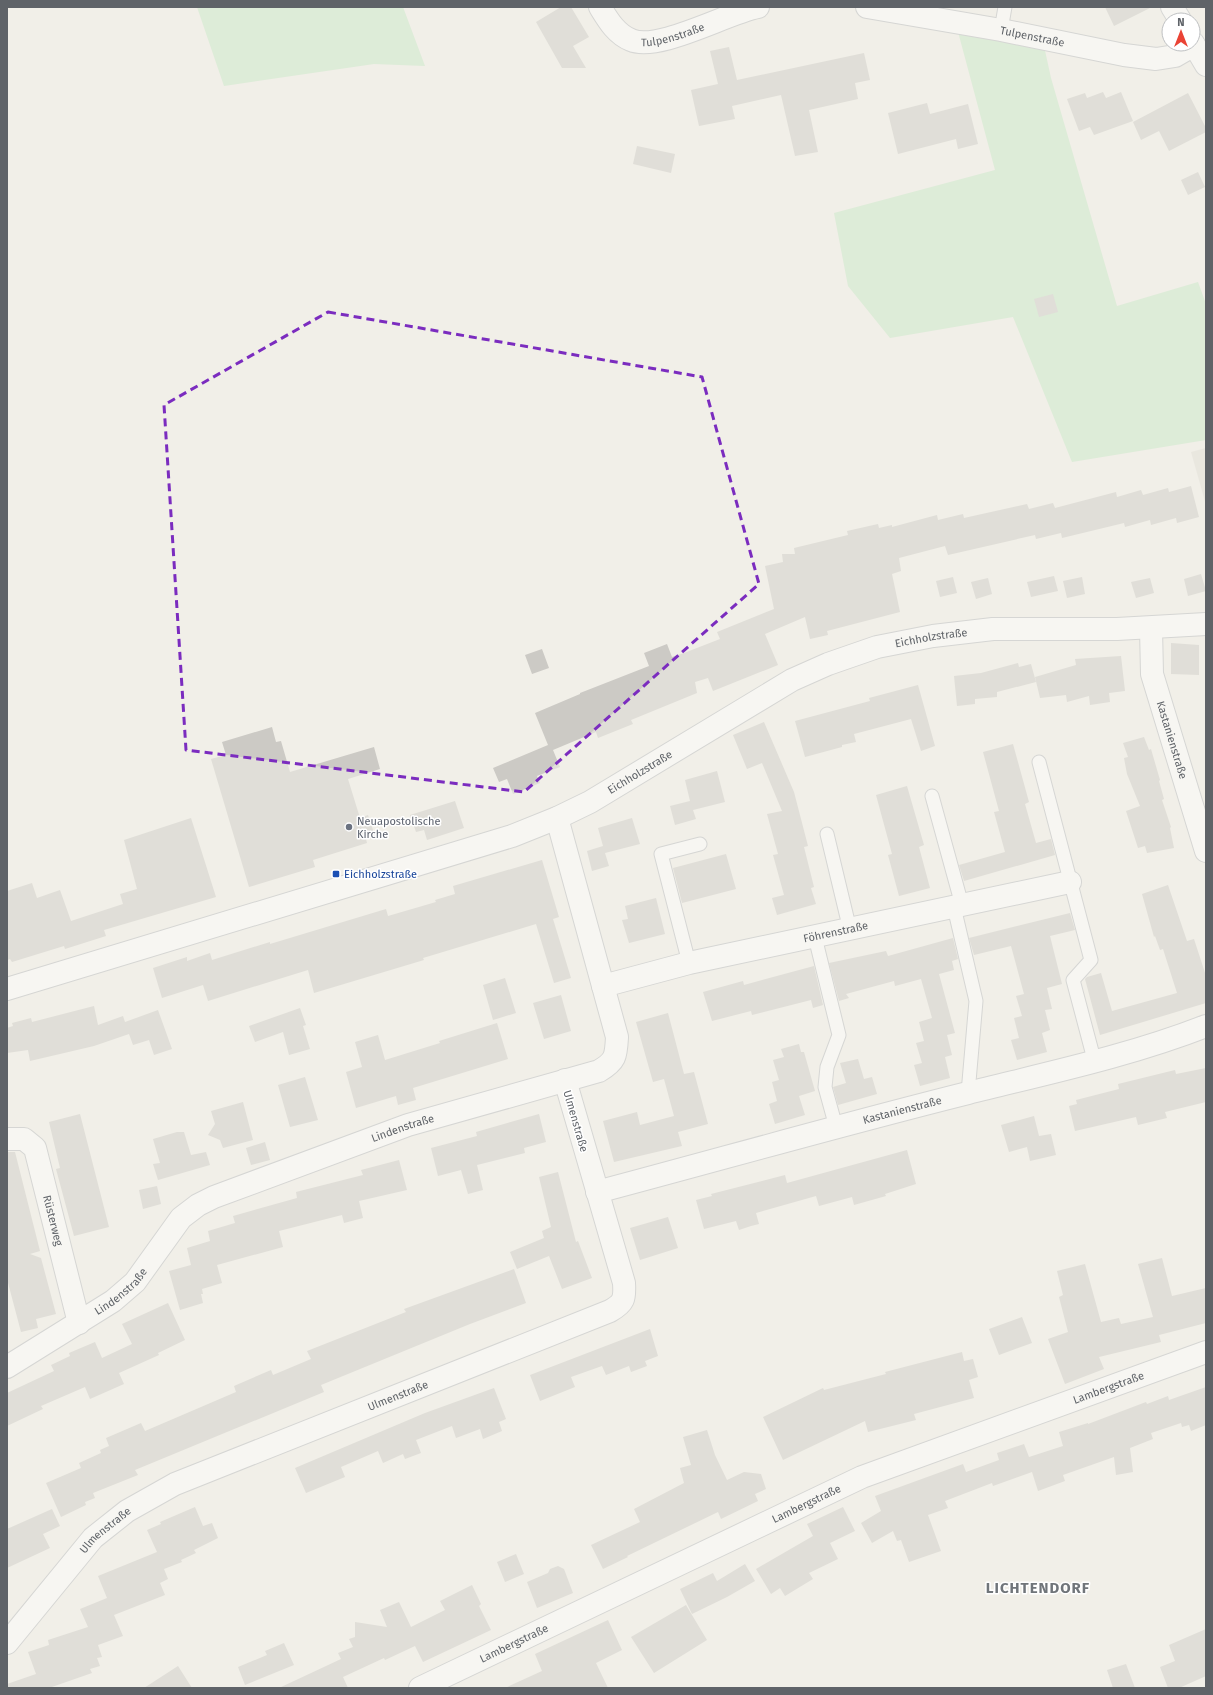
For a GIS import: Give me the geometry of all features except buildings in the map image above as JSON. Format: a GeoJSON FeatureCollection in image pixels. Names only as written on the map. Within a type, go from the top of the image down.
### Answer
{"type":"FeatureCollection","features":[{"type":"Feature","properties":{"kind":"street","name":"Tulpenstraße"},"geometry":{"type":"LineString","coordinates":[[600,7],[614,29],[630,40],[644,43],[662,40],[758,7]]}},
{"type":"Feature","properties":{"kind":"street","name":"Tulpenstraße"},"geometry":{"type":"LineString","coordinates":[[867,7],[1001,30],[1124,55],[1156,59],[1175,56],[1181,52]]}},
{"type":"Feature","properties":{"kind":"street"},"geometry":{"type":"LineString","coordinates":[[1199,52],[1206,65]]}},
{"type":"Feature","properties":{"kind":"street","name":"Eichholzstraße"},"geometry":{"type":"LineString","coordinates":[[7,989],[512,836],[557,818],[590,802],[792,680],[828,664],[877,647],[934,636],[993,629],[1151,628],[1206,624]]}},
{"type":"Feature","properties":{"kind":"street","name":"Kastanienstraße"},"geometry":{"type":"LineString","coordinates":[[1151,628],[1152,674],[1206,851]]}},
{"type":"Feature","properties":{"kind":"street","name":"Lindenstraße"},"geometry":{"type":"LineString","coordinates":[[7,1367],[113,1301],[135,1282],[181,1218],[198,1205],[214,1197],[408,1125],[599,1071],[611,1064],[617,1053],[617,1037],[557,818]]}},
{"type":"Feature","properties":{"kind":"street","name":"Föhrenstraße"},"geometry":{"type":"LineString","coordinates":[[603,986],[689,963],[850,930],[1070,882]]}},
{"type":"Feature","properties":{"kind":"street","name":"Kastanienstraße"},"geometry":{"type":"LineString","coordinates":[[597,1192],[836,1127],[968,1093],[1095,1063],[1172,1040],[1206,1026]]}},
{"type":"Feature","properties":{"kind":"street","name":"Ulmenstraße"},"geometry":{"type":"LineString","coordinates":[[7,1643],[93,1538],[127,1511],[176,1484],[610,1311],[620,1304],[625,1295],[624,1283],[565,1080]]}},
{"type":"Feature","properties":{"kind":"street","name":"Rüsterweg"},"geometry":{"type":"LineString","coordinates":[[7,1139],[24,1139],[35,1148],[79,1323]]}},
{"type":"Feature","properties":{"kind":"street","name":"Lambergstraße"},"geometry":{"type":"LineString","coordinates":[[420,1688],[862,1477],[1206,1352]]}},
{"type":"Feature","properties":{"kind":"lane"},"geometry":{"type":"LineString","coordinates":[[1001,30],[1005,7]]}},
{"type":"Feature","properties":{"kind":"lane"},"geometry":{"type":"LineString","coordinates":[[1039,762],[1091,960],[1073,980],[1095,1063]]}},
{"type":"Feature","properties":{"kind":"lane"},"geometry":{"type":"LineString","coordinates":[[932,796],[958,906],[976,1001],[968,1093]]}},
{"type":"Feature","properties":{"kind":"lane"},"geometry":{"type":"LineString","coordinates":[[827,834],[850,930]]}},
{"type":"Feature","properties":{"kind":"lane"},"geometry":{"type":"LineString","coordinates":[[689,963],[661,854],[700,844]]}},
{"type":"Feature","properties":{"kind":"lane"},"geometry":{"type":"LineString","coordinates":[[815,937],[839,1035],[828,1067],[825,1088],[836,1127]]}},
{"type":"Feature","properties":{"kind":"highlighted area"},"geometry":{"type":"Polygon","coordinates":[[[328,312],[702,377],[759,584],[524,792],[186,750],[164,405],[328,312]]]}},
{"type":"Feature","properties":{"kind":"shaded area"},"geometry":{"type":"Polygon","coordinates":[[[1206,448],[1206,505],[1191,452],[1206,448]]]}},
{"type":"Feature","properties":{"kind":"green space"},"geometry":{"type":"Polygon","coordinates":[[[197,7],[403,7],[425,66],[374,64],[224,86],[197,7]]]}},
{"type":"Feature","properties":{"kind":"green space"},"geometry":{"type":"Polygon","coordinates":[[[957,28],[1044,46],[1051,78],[1117,306],[1198,282],[1206,304],[1206,440],[1072,462],[1013,317],[890,338],[848,286],[834,213],[995,170],[957,28]]]}},
{"type":"Feature","properties":{"kind":"place","name":"Neuapostolische Kirche"},"geometry":{"type":"Point","coordinates":[349,827]}},
{"type":"Feature","properties":{"kind":"place","name":"Eichholzstraße"},"geometry":{"type":"Point","coordinates":[336,874]}},
{"type":"Feature","properties":{"kind":"district","name":"LICHTENDORF"},"geometry":{"type":"Point","coordinates":[1038,1588]}}]}
